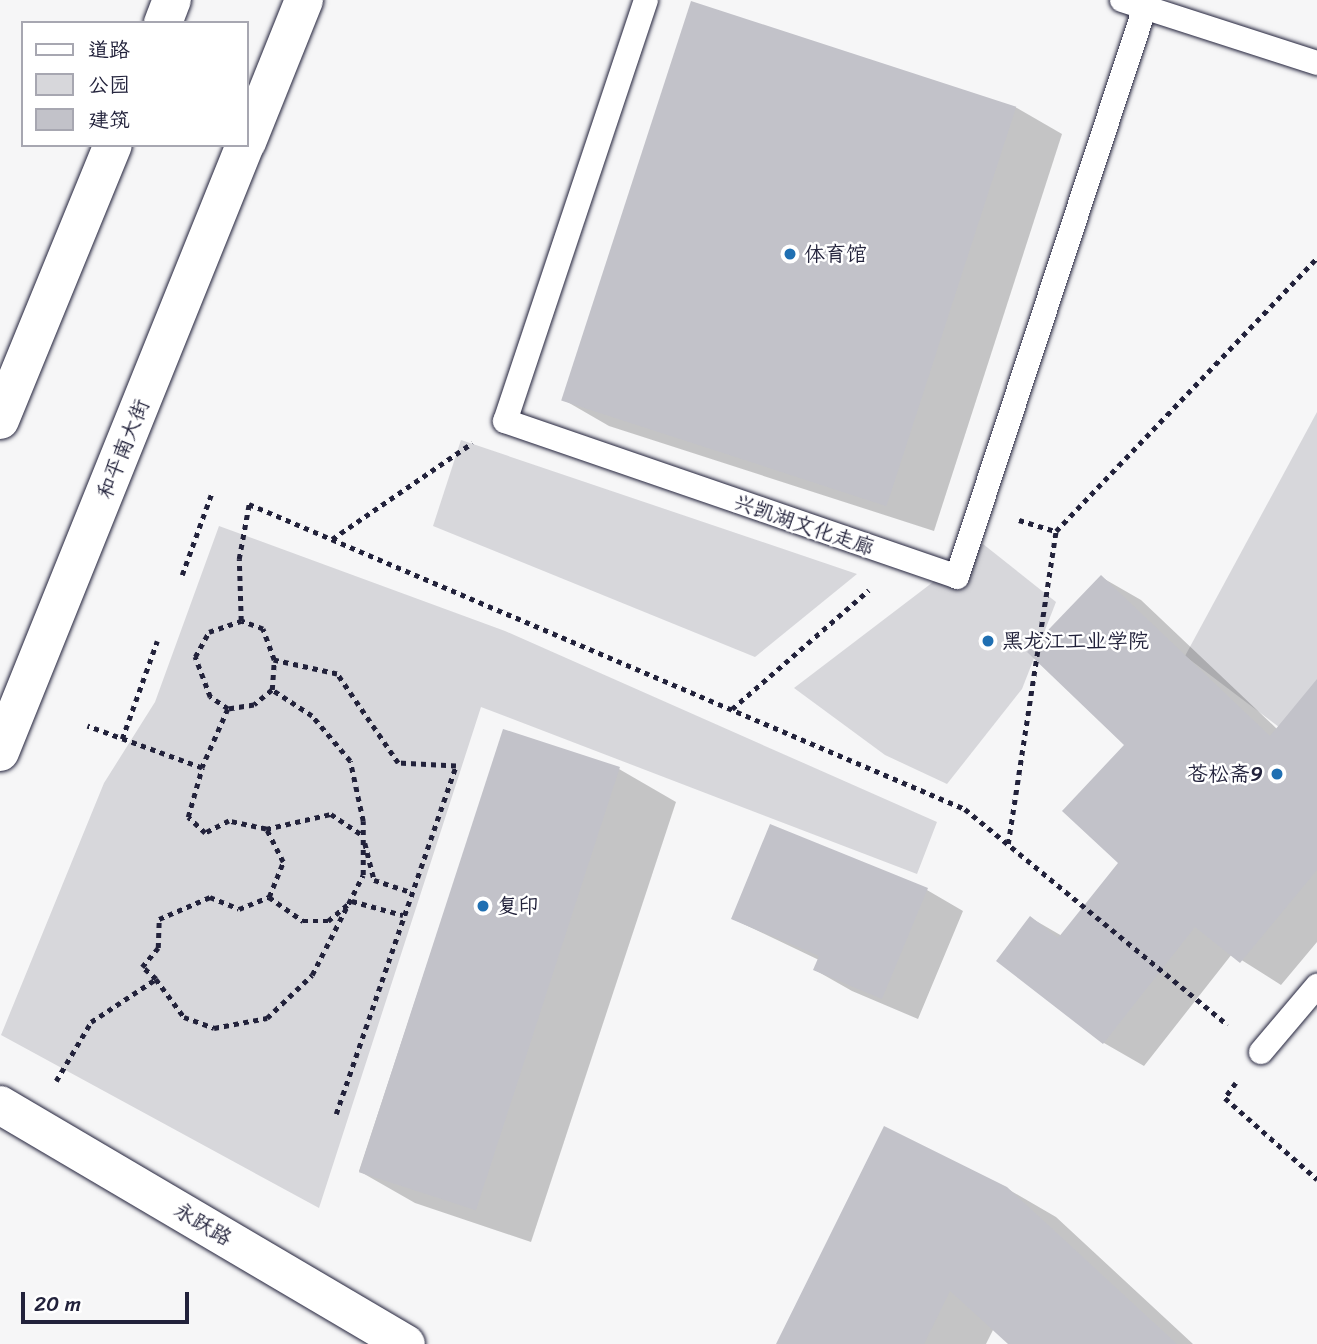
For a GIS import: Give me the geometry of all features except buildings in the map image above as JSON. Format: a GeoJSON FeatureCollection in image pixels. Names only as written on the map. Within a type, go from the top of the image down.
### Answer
{"type":"FeatureCollection","features":[{"type":"Feature","properties":{"kind":"main road"},"geometry":{"type":"LineString","coordinates":[[164,21],[172,0]]}},
{"type":"Feature","properties":{"kind":"main road","name":"和平南大街"},"geometry":{"type":"LineString","coordinates":[[248,139],[304,0]]}},
{"type":"Feature","properties":{"kind":"main road"},"geometry":{"type":"LineString","coordinates":[[0,420],[112,147]]}},
{"type":"Feature","properties":{"kind":"main road","name":"和平南大街"},"geometry":{"type":"LineString","coordinates":[[0,752],[245,147]]}},
{"type":"Feature","properties":{"kind":"main road","name":"永跃路"},"geometry":{"type":"LineString","coordinates":[[16,1114],[406,1344]]}},
{"type":"Feature","properties":{"kind":"lane"},"geometry":{"type":"LineString","coordinates":[[505,421],[646,0]]}},
{"type":"Feature","properties":{"kind":"lane"},"geometry":{"type":"LineString","coordinates":[[1134,4],[1317,64]]}},
{"type":"Feature","properties":{"kind":"lane","name":"兴凯湖文化走廊"},"geometry":{"type":"LineString","coordinates":[[505,421],[957,578],[981,510],[1134,4]]}},
{"type":"Feature","properties":{"kind":"lane"},"geometry":{"type":"LineString","coordinates":[[1261,1052],[1317,986]]}},
{"type":"Feature","properties":{"kind":"path"},"geometry":{"type":"LineString","coordinates":[[1008,844],[1056,531],[1317,258]]}},
{"type":"Feature","properties":{"kind":"path"},"geometry":{"type":"LineString","coordinates":[[332,539],[505,421]]}},
{"type":"Feature","properties":{"kind":"path"},"geometry":{"type":"LineString","coordinates":[[182,575],[212,492]]}},
{"type":"Feature","properties":{"kind":"path"},"geometry":{"type":"LineString","coordinates":[[241,621],[239,559],[249,504],[965,809],[1261,1052],[1224,1098],[1317,1179]]}},
{"type":"Feature","properties":{"kind":"path"},"geometry":{"type":"LineString","coordinates":[[981,510],[1056,531]]}},
{"type":"Feature","properties":{"kind":"path"},"geometry":{"type":"LineString","coordinates":[[732,709],[904,559]]}},
{"type":"Feature","properties":{"kind":"path"},"geometry":{"type":"LineString","coordinates":[[241,621],[263,629],[274,660],[271,690],[254,705],[228,709],[210,697],[195,657],[209,632],[241,621]]}},
{"type":"Feature","properties":{"kind":"path"},"geometry":{"type":"LineString","coordinates":[[121,739],[157,641]]}},
{"type":"Feature","properties":{"kind":"path"},"geometry":{"type":"LineString","coordinates":[[274,660],[337,674],[398,763],[456,766],[337,1114]]}},
{"type":"Feature","properties":{"kind":"path"},"geometry":{"type":"LineString","coordinates":[[271,690],[312,716],[350,761],[374,880],[411,892]]}},
{"type":"Feature","properties":{"kind":"path"},"geometry":{"type":"LineString","coordinates":[[228,709],[202,768],[188,817],[205,833],[229,821],[266,829],[331,814],[363,835]]}},
{"type":"Feature","properties":{"kind":"path"},"geometry":{"type":"LineString","coordinates":[[87,726],[202,768]]}},
{"type":"Feature","properties":{"kind":"path"},"geometry":{"type":"LineString","coordinates":[[266,829],[283,862],[269,897],[239,909],[210,897],[159,919],[158,948],[142,967],[156,979],[184,1017],[214,1028],[267,1018],[312,975],[363,875],[363,835]]}},
{"type":"Feature","properties":{"kind":"path"},"geometry":{"type":"LineString","coordinates":[[269,897],[303,921],[328,921],[352,901]]}},
{"type":"Feature","properties":{"kind":"path"},"geometry":{"type":"LineString","coordinates":[[352,901],[403,915]]}},
{"type":"Feature","properties":{"kind":"path"},"geometry":{"type":"LineString","coordinates":[[16,1114],[91,1022],[156,979]]}},
{"type":"Feature","properties":{"kind":"green space"},"geometry":{"type":"Polygon","coordinates":[[[1317,412],[1317,687],[1283,730],[1185,656],[1317,412]]]}},
{"type":"Feature","properties":{"kind":"green space"},"geometry":{"type":"Polygon","coordinates":[[[461,440],[857,574],[755,657],[433,526],[461,440]]]}},
{"type":"Feature","properties":{"kind":"green space"},"geometry":{"type":"Polygon","coordinates":[[[219,526],[505,631],[937,822],[917,874],[481,707],[319,1208],[1,1035],[104,783],[155,702],[219,526]]]}},
{"type":"Feature","properties":{"kind":"green space"},"geometry":{"type":"Polygon","coordinates":[[[983,544],[1056,602],[1022,689],[947,784],[885,755],[794,688],[983,544]]]}},
{"type":"Feature","properties":{"kind":"place","name":"体育馆"},"geometry":{"type":"Point","coordinates":[790,254]}},
{"type":"Feature","properties":{"kind":"place","name":"黑龙江工业学院"},"geometry":{"type":"Point","coordinates":[988,641]}},
{"type":"Feature","properties":{"kind":"place","name":"苍松斋9"},"geometry":{"type":"Point","coordinates":[1277,774]}},
{"type":"Feature","properties":{"kind":"place","name":"复印"},"geometry":{"type":"Point","coordinates":[483,906]}}]}
